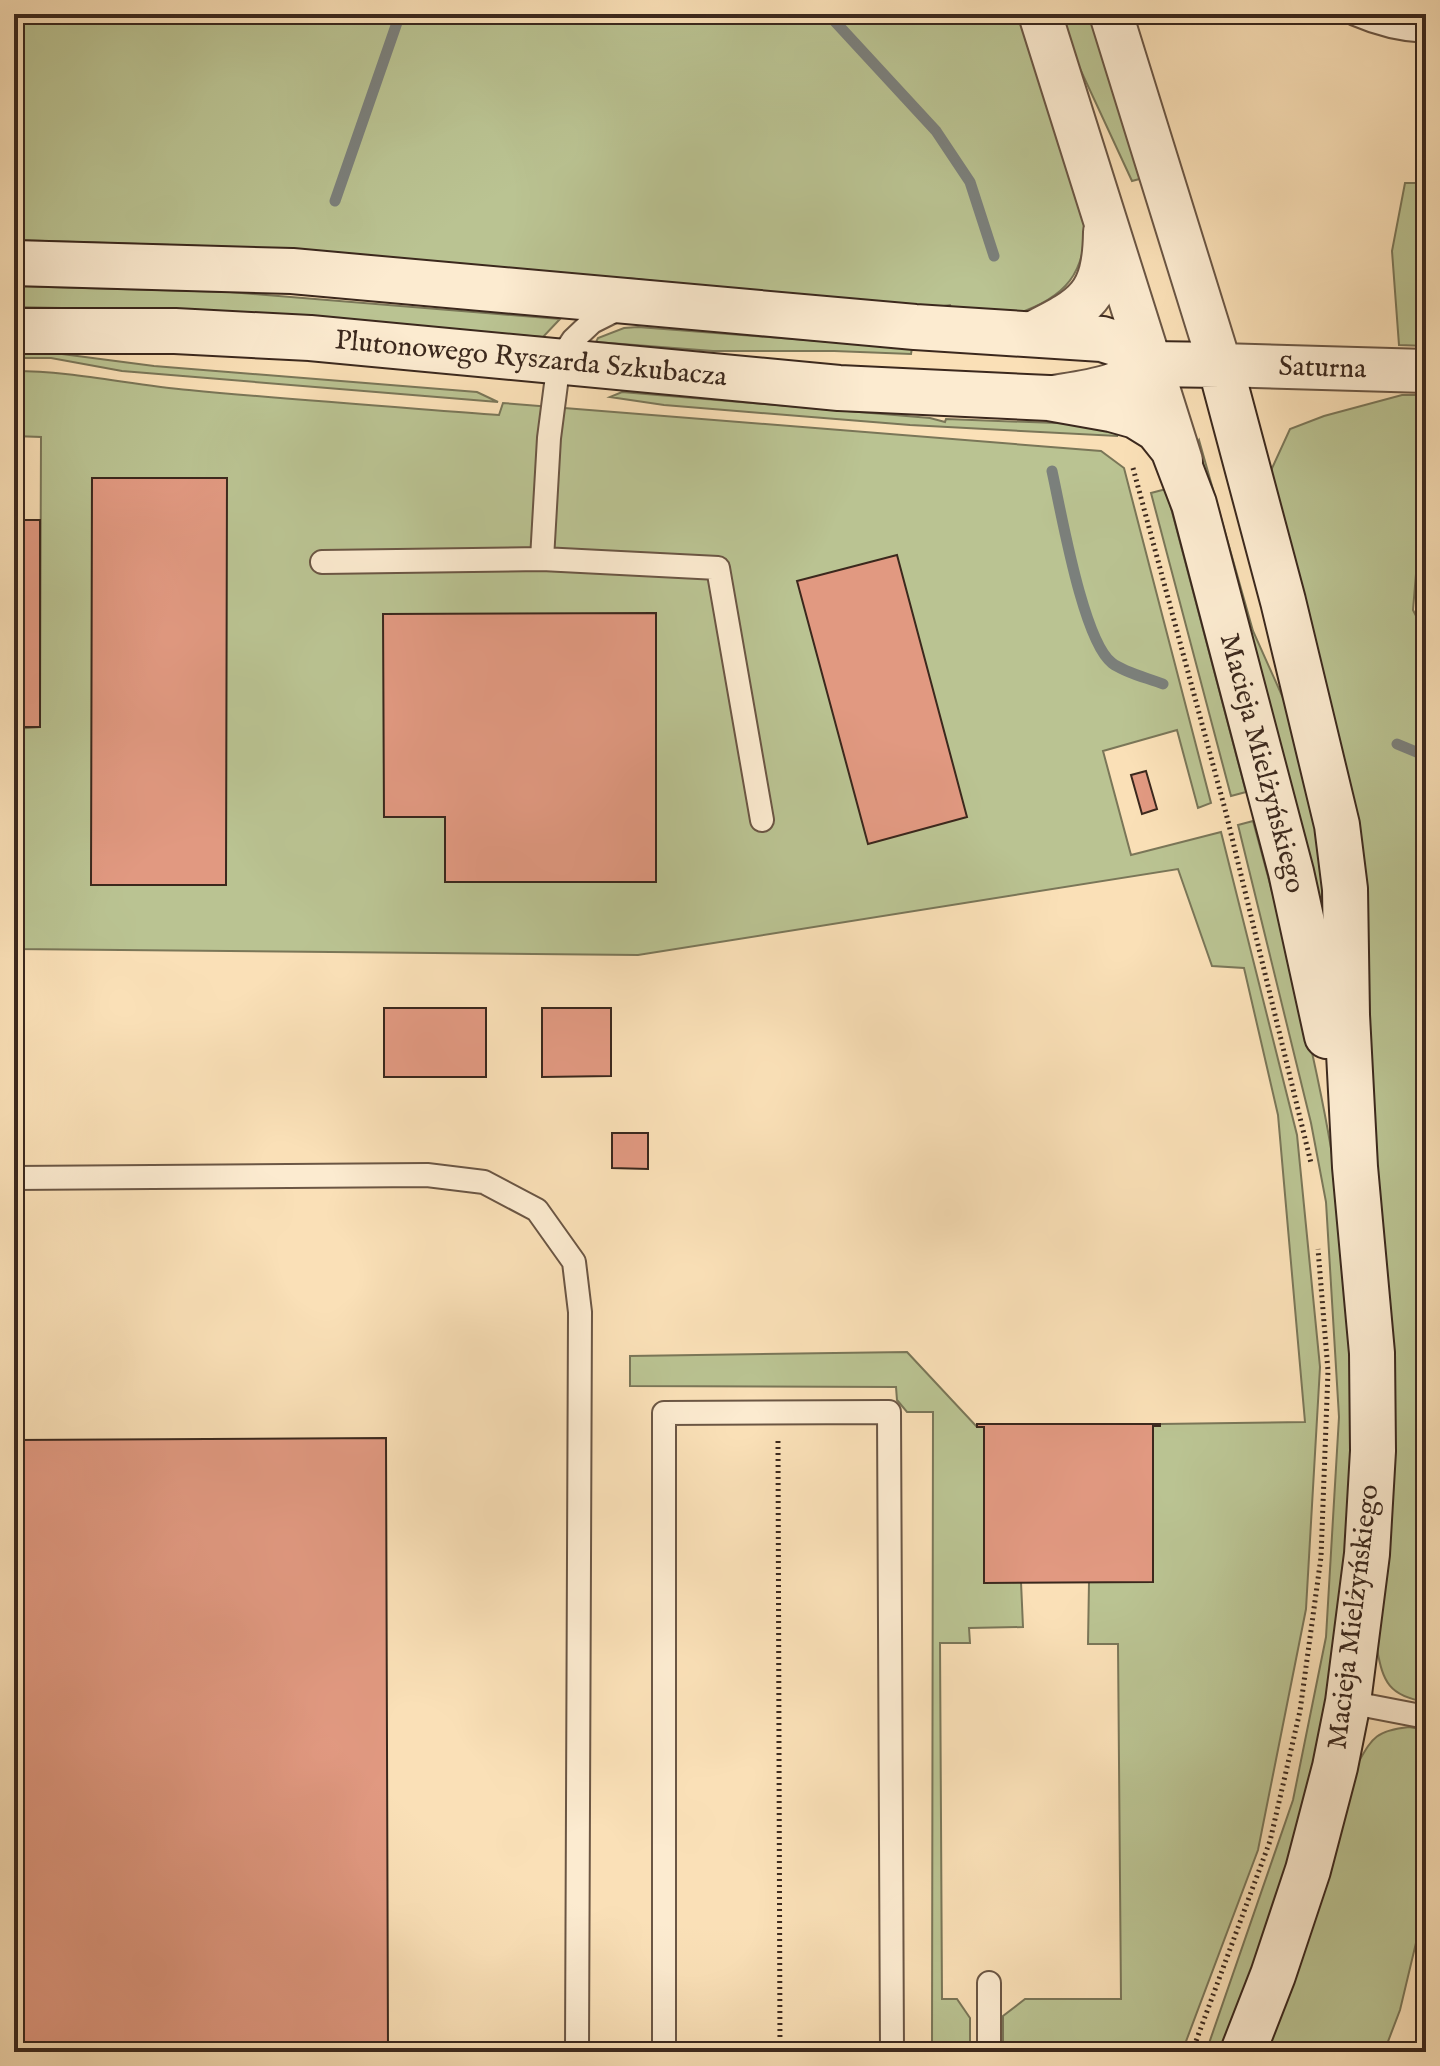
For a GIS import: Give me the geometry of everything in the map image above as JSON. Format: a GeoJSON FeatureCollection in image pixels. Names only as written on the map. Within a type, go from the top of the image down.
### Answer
{"type":"FeatureCollection","features":[{"type":"Feature","properties":{"kind":"street","name":"Macieja Mielżyńskiego"},"geometry":{"type":"LineString","coordinates":[[1040,14],[1194,504],[1291,872],[1355,1167]]}},
{"type":"Feature","properties":{"kind":"street","name":"Macieja Mielżyńskiego"},"geometry":{"type":"LineString","coordinates":[[1111,14],[1220,365],[1283,601],[1337,825],[1345,889],[1347,1015],[1355,1167],[1372,1353],[1373,1451],[1367,1554],[1348,1702],[1335,1767],[1308,1870],[1243,2052]]}},
{"type":"Feature","properties":{"kind":"street"},"geometry":{"type":"LineString","coordinates":[[1029,335],[1077,310],[1099,278],[1105,233],[1096,192]]}},
{"type":"Feature","properties":{"kind":"street"},"geometry":{"type":"LineString","coordinates":[[14,263],[292,271],[1102,339],[1131,348],[1150,364],[1220,365]]}},
{"type":"Feature","properties":{"kind":"street","name":"Plutonowego Ryszarda Szkubacza"},"geometry":{"type":"LineString","coordinates":[[14,331],[175,331],[310,338],[839,388],[1049,398],[1136,416],[1157,429],[1173,449],[1194,504]]}},
{"type":"Feature","properties":{"kind":"street","name":"Plutonowego Ryszarda Szkubacza"},"geometry":{"type":"LineString","coordinates":[[1049,398],[1115,386],[1150,364]]}},
{"type":"Feature","properties":{"kind":"street","name":"Saturna"},"geometry":{"type":"LineString","coordinates":[[1220,365],[1426,371]]}},
{"type":"Feature","properties":{"kind":"lane"},"geometry":{"type":"LineString","coordinates":[[1355,14],[1408,31],[1426,31]]}},
{"type":"Feature","properties":{"kind":"lane"},"geometry":{"type":"LineString","coordinates":[[542,559],[549,438],[559,361],[573,340],[592,322],[610,311],[639,302]]}},
{"type":"Feature","properties":{"kind":"lane"},"geometry":{"type":"LineString","coordinates":[[322,562],[542,559],[718,568],[762,820]]}},
{"type":"Feature","properties":{"kind":"lane"},"geometry":{"type":"LineString","coordinates":[[14,1178],[427,1175],[484,1182],[537,1210],[574,1262],[580,1312],[577,2052]]}},
{"type":"Feature","properties":{"kind":"lane"},"geometry":{"type":"LineString","coordinates":[[664,2052],[664,1413],[778,1412],[889,1412],[892,2052]]}},
{"type":"Feature","properties":{"kind":"lane"},"geometry":{"type":"LineString","coordinates":[[1348,1702],[1426,1717]]}},
{"type":"Feature","properties":{"kind":"lane"},"geometry":{"type":"LineString","coordinates":[[989,1983],[989,2052]]}},
{"type":"Feature","properties":{"kind":"path"},"geometry":{"type":"LineString","coordinates":[[1132,463],[1226,813],[1311,1164]]}},
{"type":"Feature","properties":{"kind":"path"},"geometry":{"type":"LineString","coordinates":[[1192,2052],[1270,1841],[1300,1711],[1321,1557],[1328,1371],[1317,1238]]}},
{"type":"Feature","properties":{"kind":"path"},"geometry":{"type":"LineString","coordinates":[[778,1412],[780,2052]]}},
{"type":"Feature","properties":{"kind":"green space"},"geometry":{"type":"Polygon","coordinates":[[[14,14],[1020,14],[1085,220],[1082,255],[1070,281],[1060,291],[1033,308],[1016,314],[1015,311],[951,308],[950,305],[937,307],[627,278],[233,247],[14,240],[14,14]]]}},
{"type":"Feature","properties":{"kind":"green space"},"geometry":{"type":"Polygon","coordinates":[[[1061,14],[1089,14],[1143,178],[1132,181],[1075,58],[1061,14]]]}},
{"type":"Feature","properties":{"kind":"green space"},"geometry":{"type":"Polygon","coordinates":[[[1405,183],[1426,183],[1426,346],[1399,345],[1392,251],[1405,183]]]}},
{"type":"Feature","properties":{"kind":"green space"},"geometry":{"type":"Polygon","coordinates":[[[14,286],[230,292],[560,319],[543,337],[156,310],[14,307],[14,286]]]}},
{"type":"Feature","properties":{"kind":"green space"},"geometry":{"type":"Polygon","coordinates":[[[624,328],[912,348],[911,354],[713,351],[596,342],[598,338],[624,328]]]}},
{"type":"Feature","properties":{"kind":"green space"},"geometry":{"type":"Polygon","coordinates":[[[14,352],[477,392],[498,402],[122,371],[51,358],[14,358],[14,352]]]}},
{"type":"Feature","properties":{"kind":"green space"},"geometry":{"type":"Polygon","coordinates":[[[14,371],[58,373],[228,394],[499,415],[503,403],[1101,451],[1124,468],[1211,803],[1198,808],[1177,730],[1103,751],[1131,855],[1221,832],[1297,1135],[1320,1367],[1306,1609],[1258,1850],[1182,2052],[1003,2052],[1003,2016],[1025,1999],[1121,1999],[1118,1644],[1088,1644],[1089,1582],[1153,1581],[1153,1426],[1305,1422],[1278,1115],[1244,968],[1212,966],[1178,869],[638,955],[14,949],[14,729],[40,727],[41,437],[14,436],[14,371]]]}},
{"type":"Feature","properties":{"kind":"green space"},"geometry":{"type":"Polygon","coordinates":[[[622,392],[930,418],[945,422],[946,419],[1083,424],[1116,429],[1117,436],[910,425],[664,405],[610,397],[622,392]]]}},
{"type":"Feature","properties":{"kind":"green space"},"geometry":{"type":"Polygon","coordinates":[[[1402,395],[1426,395],[1426,500],[1422,502],[1413,610],[1426,635],[1426,1702],[1404,1696],[1390,1686],[1377,1649],[1392,1345],[1383,1226],[1362,1073],[1268,477],[1290,429],[1324,416],[1402,395]]]}},
{"type":"Feature","properties":{"kind":"green space"},"geometry":{"type":"Polygon","coordinates":[[[1199,440],[1253,631],[1288,709],[1322,864],[1322,910],[1196,445],[1199,440]]]}},
{"type":"Feature","properties":{"kind":"green space"},"geometry":{"type":"Polygon","coordinates":[[[1166,489],[1246,792],[1231,796],[1151,493],[1166,489]]]}},
{"type":"Feature","properties":{"kind":"green space"},"geometry":{"type":"Polygon","coordinates":[[[1253,821],[1308,1035],[1334,1166],[1347,1278],[1353,1391],[1350,1504],[1340,1618],[1322,1730],[1295,1840],[1261,1948],[1218,2052],[1206,2052],[1293,1800],[1326,1637],[1339,1417],[1326,1202],[1311,1123],[1238,825],[1253,821]]]}},
{"type":"Feature","properties":{"kind":"green space"},"geometry":{"type":"Polygon","coordinates":[[[907,1352],[977,1427],[984,1427],[984,1582],[1021,1582],[1023,1627],[969,1628],[970,1643],[940,1643],[942,1999],[957,1999],[970,2018],[970,2052],[932,2052],[933,1412],[907,1412],[897,1400],[896,1387],[630,1386],[630,1356],[907,1352]]]}},
{"type":"Feature","properties":{"kind":"green space"},"geometry":{"type":"Polygon","coordinates":[[[1409,1727],[1426,1730],[1426,1901],[1400,2010],[1384,2052],[1265,2052],[1355,1768],[1375,1738],[1388,1731],[1409,1727]]]}},
{"type":"Feature","properties":{"kind":"building"},"geometry":{"type":"Polygon","coordinates":[[[92,478],[227,478],[226,885],[91,885],[92,478]]]}},
{"type":"Feature","properties":{"kind":"building"},"geometry":{"type":"Polygon","coordinates":[[[14,520],[40,520],[40,727],[14,727],[14,520]]]}},
{"type":"Feature","properties":{"kind":"building"},"geometry":{"type":"Polygon","coordinates":[[[897,555],[967,817],[868,844],[797,581],[897,555]]]}},
{"type":"Feature","properties":{"kind":"building"},"geometry":{"type":"Polygon","coordinates":[[[656,613],[656,882],[445,882],[445,817],[384,817],[383,614],[656,613]]]}},
{"type":"Feature","properties":{"kind":"building"},"geometry":{"type":"Polygon","coordinates":[[[1146,771],[1157,809],[1142,814],[1131,775],[1146,771]]]}},
{"type":"Feature","properties":{"kind":"building"},"geometry":{"type":"Polygon","coordinates":[[[384,1008],[486,1008],[486,1077],[384,1077],[384,1008]]]}},
{"type":"Feature","properties":{"kind":"building"},"geometry":{"type":"Polygon","coordinates":[[[542,1008],[611,1008],[611,1076],[542,1077],[542,1008]]]}},
{"type":"Feature","properties":{"kind":"building"},"geometry":{"type":"Polygon","coordinates":[[[612,1133],[648,1133],[648,1169],[612,1168],[612,1133]]]}},
{"type":"Feature","properties":{"kind":"building"},"geometry":{"type":"Polygon","coordinates":[[[977,1424],[1160,1424],[1153,1426],[1153,1582],[984,1583],[984,1427],[977,1427],[977,1424]]]}},
{"type":"Feature","properties":{"kind":"building"},"geometry":{"type":"Polygon","coordinates":[[[386,1438],[388,2052],[14,2052],[14,1440],[386,1438]]]}},
{"type":"Feature","properties":{"kind":"waterway"},"geometry":{"type":"LineString","coordinates":[[335,201],[400,14]]}},
{"type":"Feature","properties":{"kind":"waterway"},"geometry":{"type":"LineString","coordinates":[[828,14],[936,131],[970,182],[994,256]]}},
{"type":"Feature","properties":{"kind":"waterway"},"geometry":{"type":"LineString","coordinates":[[1052,471],[1074,574],[1101,650],[1117,667],[1163,684]]}},
{"type":"Feature","properties":{"kind":"waterway"},"geometry":{"type":"LineString","coordinates":[[1397,744],[1426,756]]}}]}
